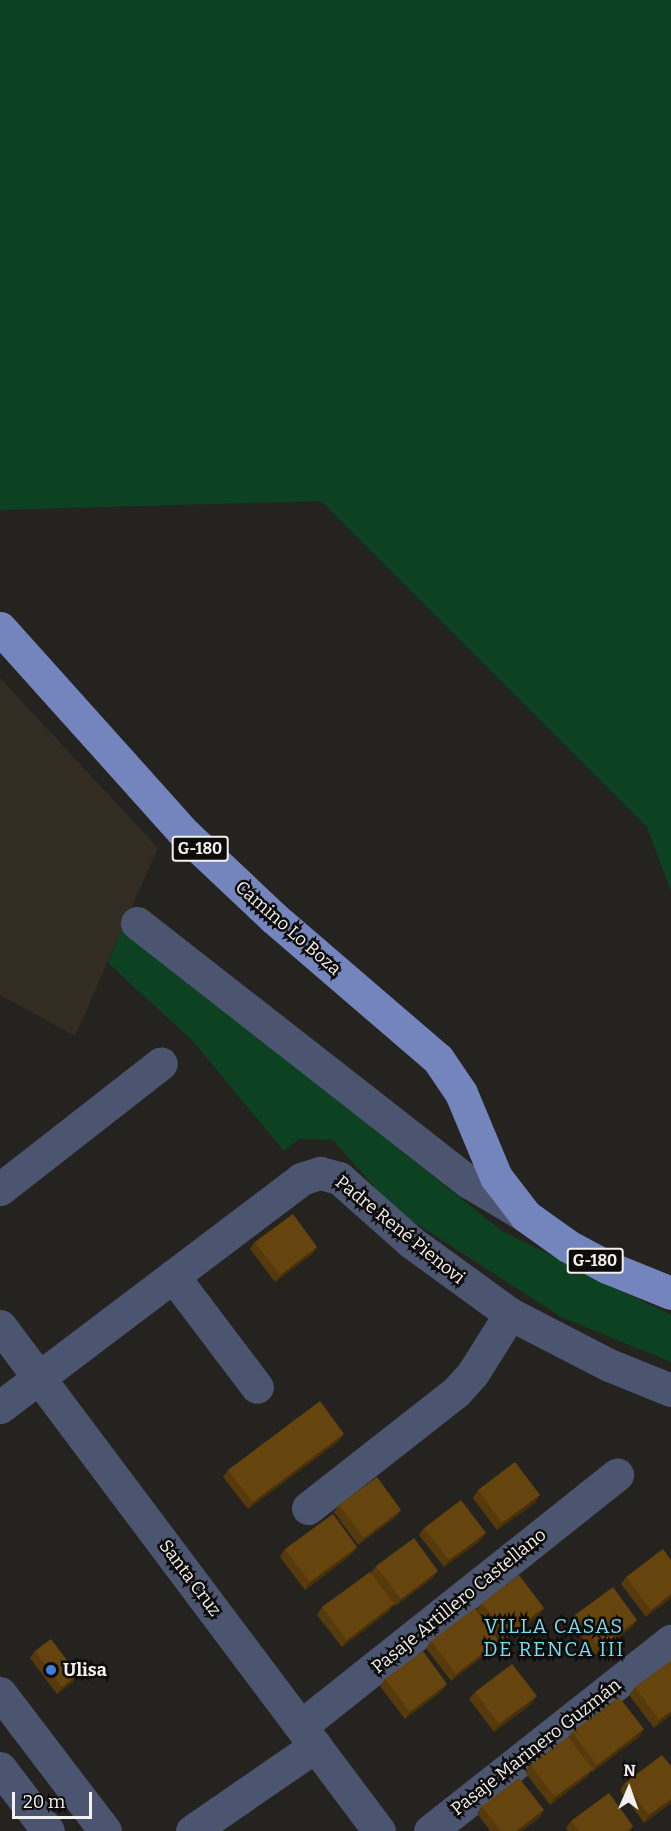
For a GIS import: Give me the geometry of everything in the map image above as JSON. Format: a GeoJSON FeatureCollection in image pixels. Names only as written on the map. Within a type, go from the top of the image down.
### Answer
{"type":"FeatureCollection","features":[{"type":"Feature","properties":{"kind":"main road","name":"Camino Lo Boza"},"geometry":{"type":"LineString","coordinates":[[0,628],[186,835],[274,918],[438,1059],[461,1093],[496,1177],[526,1216],[568,1246],[607,1267],[671,1293]]}},
{"type":"Feature","properties":{"kind":"street","name":"Camino Lo Boza"},"geometry":{"type":"LineString","coordinates":[[137,923],[469,1182],[526,1216]]}},
{"type":"Feature","properties":{"kind":"street"},"geometry":{"type":"LineString","coordinates":[[0,1190],[161,1063]]}},
{"type":"Feature","properties":{"kind":"street","name":"Padre René Pienovi"},"geometry":{"type":"LineString","coordinates":[[0,1407],[301,1179],[320,1173],[339,1178],[411,1242],[510,1314],[609,1365],[671,1390]]}},
{"type":"Feature","properties":{"kind":"street"},"geometry":{"type":"LineString","coordinates":[[173,1276],[257,1387]]}},
{"type":"Feature","properties":{"kind":"street"},"geometry":{"type":"LineString","coordinates":[[308,1508],[450,1398],[473,1372],[510,1314]]}},
{"type":"Feature","properties":{"kind":"street","name":"Santa Cruz"},"geometry":{"type":"LineString","coordinates":[[0,1326],[379,1831]]}},
{"type":"Feature","properties":{"kind":"street","name":"Pasaje Artillero Castellano"},"geometry":{"type":"LineString","coordinates":[[192,1831],[308,1736],[616,1475]]}},
{"type":"Feature","properties":{"kind":"street","name":"Pasaje Marinero Guzmán"},"geometry":{"type":"LineString","coordinates":[[430,1831],[671,1641]]}},
{"type":"Feature","properties":{"kind":"street"},"geometry":{"type":"LineString","coordinates":[[0,1693],[105,1831]]}},
{"type":"Feature","properties":{"kind":"street"},"geometry":{"type":"LineString","coordinates":[[0,1768],[48,1831]]}},
{"type":"Feature","properties":{"kind":"shaded area"},"geometry":{"type":"Polygon","coordinates":[[[0,678],[158,848],[75,1036],[0,995],[0,678]]]}},
{"type":"Feature","properties":{"kind":"green space"},"geometry":{"type":"Polygon","coordinates":[[[0,0],[671,0],[671,891],[647,827],[321,501],[0,510],[0,0]]]}},
{"type":"Feature","properties":{"kind":"green space"},"geometry":{"type":"Polygon","coordinates":[[[122,929],[502,1231],[671,1315],[671,1362],[561,1317],[394,1209],[333,1140],[299,1139],[284,1151],[192,1040],[108,963],[122,929]]]}},
{"type":"Feature","properties":{"kind":"building"},"geometry":{"type":"Polygon","coordinates":[[[293,1214],[317,1247],[280,1275],[255,1242],[293,1214]]]}},
{"type":"Feature","properties":{"kind":"building"},"geometry":{"type":"Polygon","coordinates":[[[320,1401],[344,1434],[253,1502],[228,1470],[320,1401]]]}},
{"type":"Feature","properties":{"kind":"building"},"geometry":{"type":"Polygon","coordinates":[[[515,1462],[540,1495],[502,1523],[478,1490],[515,1462]]]}},
{"type":"Feature","properties":{"kind":"building"},"geometry":{"type":"Polygon","coordinates":[[[377,1477],[401,1510],[364,1538],[339,1505],[377,1477]]]}},
{"type":"Feature","properties":{"kind":"building"},"geometry":{"type":"Polygon","coordinates":[[[461,1500],[486,1533],[449,1560],[424,1528],[461,1500]]]}},
{"type":"Feature","properties":{"kind":"building"},"geometry":{"type":"Polygon","coordinates":[[[333,1514],[357,1547],[310,1582],[285,1549],[333,1514]]]}},
{"type":"Feature","properties":{"kind":"building"},"geometry":{"type":"Polygon","coordinates":[[[414,1538],[438,1571],[401,1599],[376,1566],[414,1538]]]}},
{"type":"Feature","properties":{"kind":"building"},"geometry":{"type":"Polygon","coordinates":[[[663,1549],[671,1560],[671,1594],[651,1610],[626,1577],[663,1549]]]}},
{"type":"Feature","properties":{"kind":"building"},"geometry":{"type":"Polygon","coordinates":[[[370,1572],[394,1604],[347,1640],[322,1607],[370,1572]]]}},
{"type":"Feature","properties":{"kind":"building"},"geometry":{"type":"Polygon","coordinates":[[[519,1575],[544,1608],[507,1635],[482,1603],[519,1575]]]}},
{"type":"Feature","properties":{"kind":"building"},"geometry":{"type":"Polygon","coordinates":[[[613,1587],[637,1620],[600,1648],[575,1615],[613,1587]]]}},
{"type":"Feature","properties":{"kind":"building"},"geometry":{"type":"Polygon","coordinates":[[[475,1608],[499,1641],[456,1674],[431,1641],[475,1608]]]}},
{"type":"Feature","properties":{"kind":"building"},"geometry":{"type":"Polygon","coordinates":[[[51,1639],[78,1675],[62,1687],[35,1651],[51,1639]]]}},
{"type":"Feature","properties":{"kind":"building"},"geometry":{"type":"Polygon","coordinates":[[[423,1651],[447,1684],[410,1712],[385,1679],[423,1651]]]}},
{"type":"Feature","properties":{"kind":"building"},"geometry":{"type":"Polygon","coordinates":[[[671,1661],[671,1711],[659,1720],[635,1687],[671,1661]]]}},
{"type":"Feature","properties":{"kind":"building"},"geometry":{"type":"Polygon","coordinates":[[[512,1664],[537,1696],[499,1724],[475,1692],[512,1664]]]}},
{"type":"Feature","properties":{"kind":"building"},"geometry":{"type":"Polygon","coordinates":[[[619,1697],[644,1729],[597,1765],[572,1732],[619,1697]]]}},
{"type":"Feature","properties":{"kind":"building"},"geometry":{"type":"Polygon","coordinates":[[[568,1737],[593,1769],[555,1797],[530,1765],[568,1737]]]}},
{"type":"Feature","properties":{"kind":"building"},"geometry":{"type":"Polygon","coordinates":[[[662,1755],[671,1766],[671,1799],[649,1815],[625,1783],[662,1755]]]}},
{"type":"Feature","properties":{"kind":"building"},"geometry":{"type":"Polygon","coordinates":[[[519,1778],[544,1810],[516,1831],[501,1831],[482,1806],[519,1778]]]}},
{"type":"Feature","properties":{"kind":"building"},"geometry":{"type":"Polygon","coordinates":[[[609,1793],[633,1826],[626,1831],[579,1831],[571,1821],[609,1793]]]}},
{"type":"Feature","properties":{"kind":"place","name":"Ulisa"},"geometry":{"type":"Point","coordinates":[51,1670]}},
{"type":"Feature","properties":{"kind":"district","name":"VILLA CASAS DE RENCA III"},"geometry":{"type":"Point","coordinates":[554,1638]}}]}
